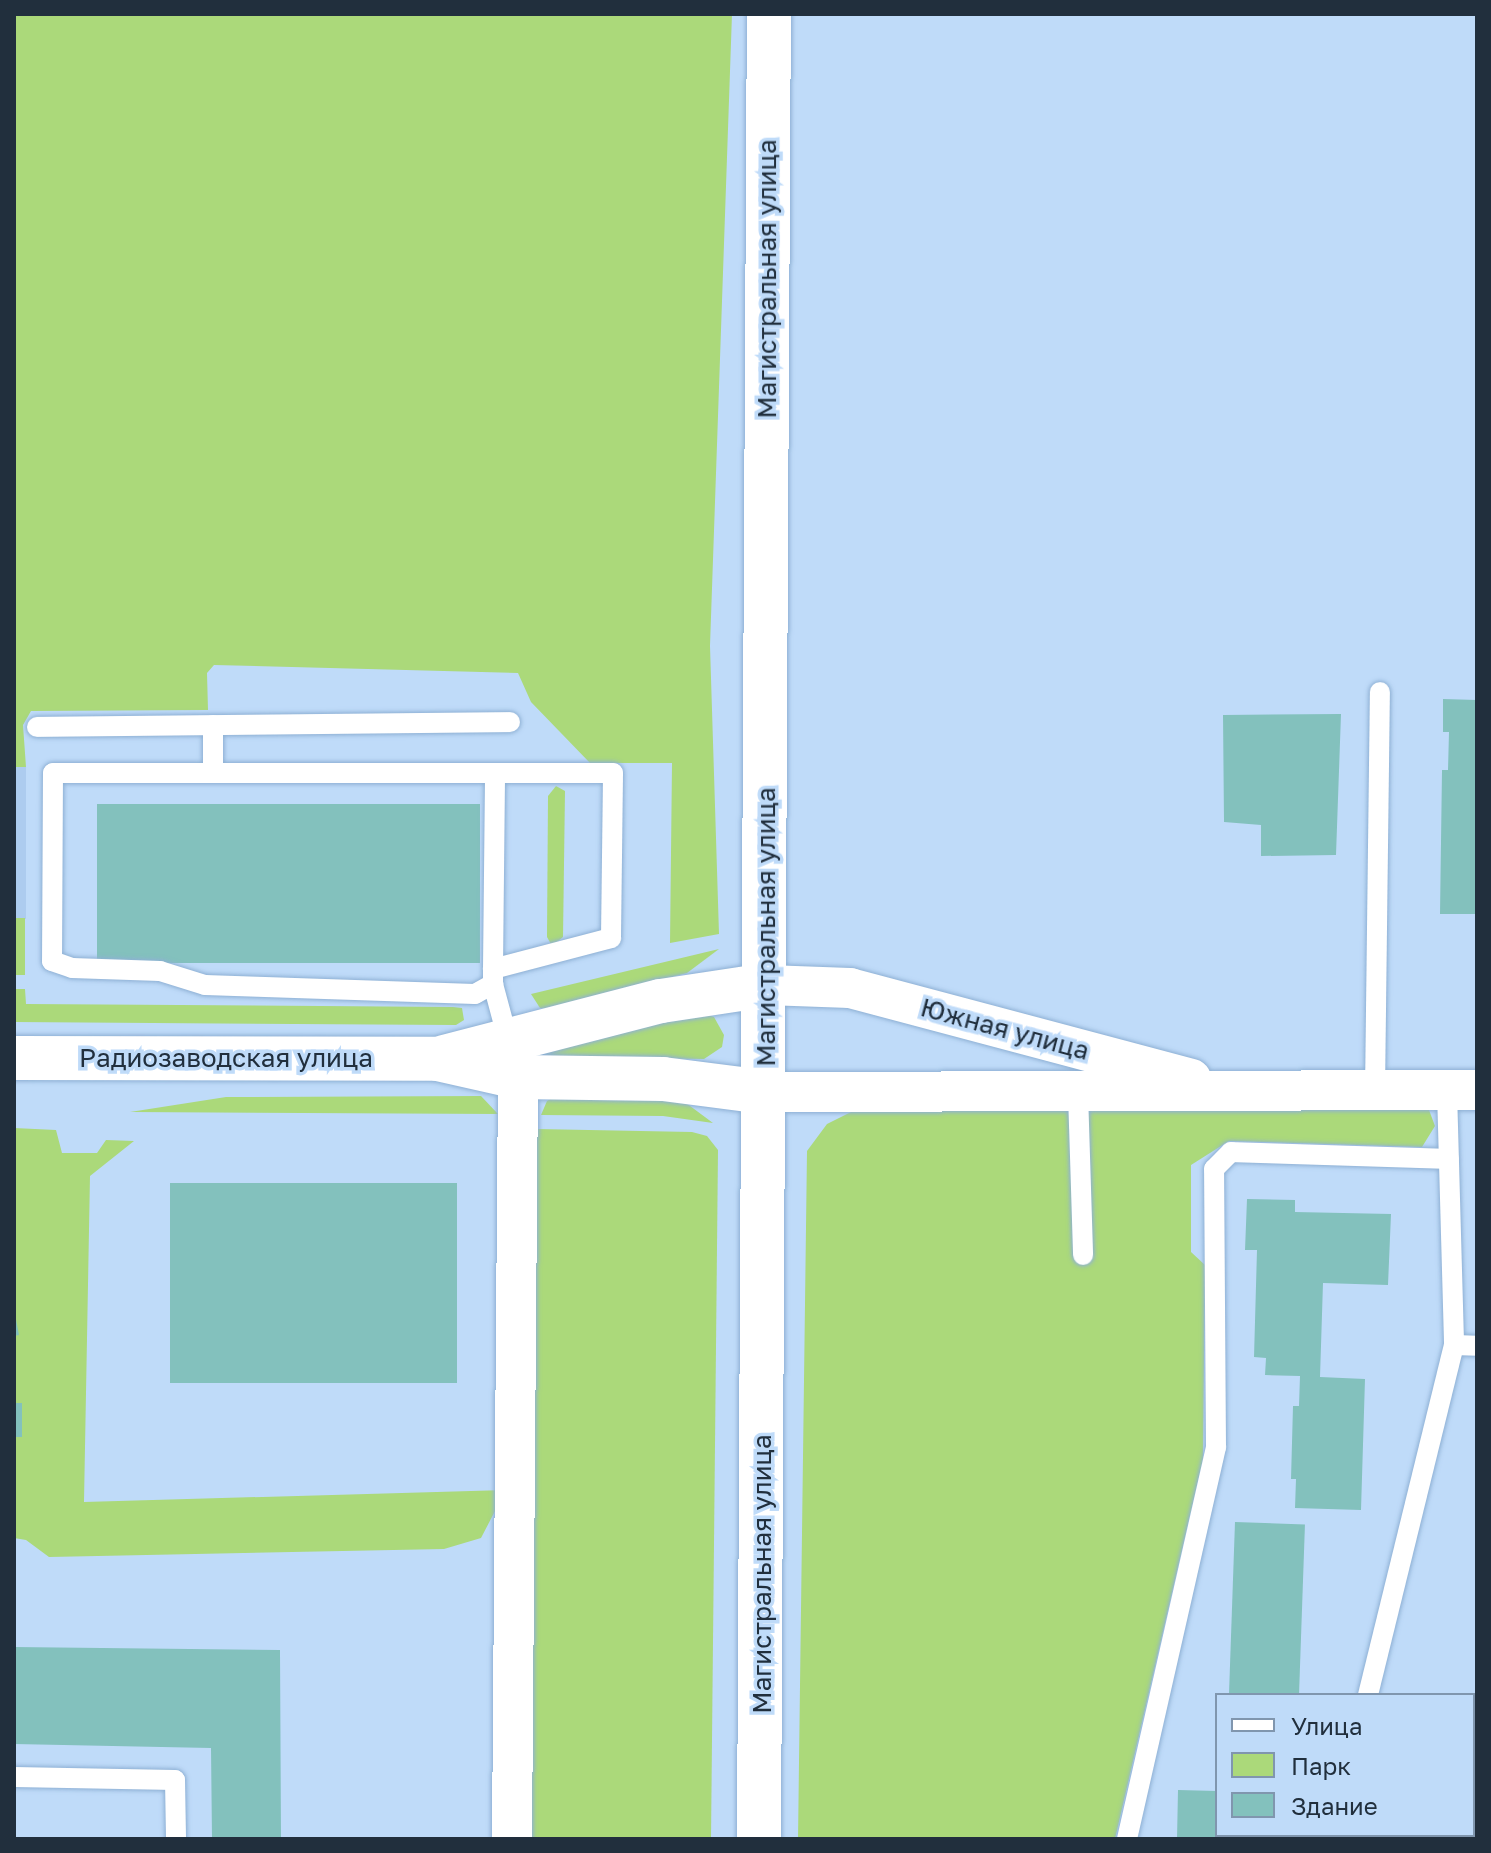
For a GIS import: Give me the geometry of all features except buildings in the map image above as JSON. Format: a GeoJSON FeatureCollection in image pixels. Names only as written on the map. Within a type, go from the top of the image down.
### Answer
{"type":"FeatureCollection","features":[{"type":"Feature","properties":{"kind":"main road","name":"Магистральная улица"},"geometry":{"type":"LineString","coordinates":[[759,1839],[767,985],[769,14]]}},
{"type":"Feature","properties":{"kind":"main road","name":"Радиозаводская улица"},"geometry":{"type":"LineString","coordinates":[[513,1058],[661,1001],[767,985]]}},
{"type":"Feature","properties":{"kind":"main road","name":"Радиозаводская улица"},"geometry":{"type":"LineString","coordinates":[[14,1058],[513,1058],[765,1092]]}},
{"type":"Feature","properties":{"kind":"street","name":"Южная улица"},"geometry":{"type":"LineString","coordinates":[[767,985],[850,988],[1241,1092]]}},
{"type":"Feature","properties":{"kind":"street"},"geometry":{"type":"LineString","coordinates":[[512,1839],[513,1058]]}},
{"type":"Feature","properties":{"kind":"street","name":"Южная улица"},"geometry":{"type":"LineString","coordinates":[[765,1092],[1462,1091]]}},
{"type":"Feature","properties":{"kind":"lane"},"geometry":{"type":"LineString","coordinates":[[1375,1092],[1380,692]]}},
{"type":"Feature","properties":{"kind":"lane"},"geometry":{"type":"LineString","coordinates":[[37,727],[510,722]]}},
{"type":"Feature","properties":{"kind":"lane"},"geometry":{"type":"LineString","coordinates":[[213,725],[213,773]]}},
{"type":"Feature","properties":{"kind":"lane"},"geometry":{"type":"LineString","coordinates":[[53,773],[213,773],[613,773],[611,938],[493,976],[475,994],[205,985],[160,971],[72,968],[52,961],[53,773]]}},
{"type":"Feature","properties":{"kind":"lane"},"geometry":{"type":"LineString","coordinates":[[495,773],[493,976],[513,1058]]}},
{"type":"Feature","properties":{"kind":"lane"},"geometry":{"type":"LineString","coordinates":[[1368,1693],[1454,1345],[1449,1159],[1462,1091]]}},
{"type":"Feature","properties":{"kind":"lane"},"geometry":{"type":"LineString","coordinates":[[1078,1093],[1083,1255]]}},
{"type":"Feature","properties":{"kind":"lane"},"geometry":{"type":"LineString","coordinates":[[1127,1839],[1216,1447],[1214,1169],[1231,1152],[1449,1159]]}},
{"type":"Feature","properties":{"kind":"lane"},"geometry":{"type":"LineString","coordinates":[[1454,1345],[1477,1346]]}},
{"type":"Feature","properties":{"kind":"lane"},"geometry":{"type":"LineString","coordinates":[[14,1777],[175,1780],[176,1839]]}},
{"type":"Feature","properties":{"kind":"shaded area"},"geometry":{"type":"Polygon","coordinates":[[[14,767],[26,767],[26,919],[14,919],[14,767]]]}},
{"type":"Feature","properties":{"kind":"green space"},"geometry":{"type":"Polygon","coordinates":[[[14,14],[732,14],[710,646],[719,934],[670,943],[672,763],[590,763],[531,702],[518,673],[214,665],[207,673],[208,710],[31,711],[23,725],[26,767],[14,767],[14,14]]]}},
{"type":"Feature","properties":{"kind":"green space"},"geometry":{"type":"Polygon","coordinates":[[[556,786],[565,791],[563,937],[552,946],[547,937],[548,796],[556,786]]]}},
{"type":"Feature","properties":{"kind":"green space"},"geometry":{"type":"Polygon","coordinates":[[[14,918],[25,918],[25,975],[14,975],[14,918]]]}},
{"type":"Feature","properties":{"kind":"green space"},"geometry":{"type":"Polygon","coordinates":[[[719,949],[687,973],[548,1009],[540,1008],[531,994],[719,949]]]}},
{"type":"Feature","properties":{"kind":"green space"},"geometry":{"type":"Polygon","coordinates":[[[14,989],[25,989],[26,1004],[453,1007],[462,1008],[464,1020],[456,1025],[14,1022],[14,989]]]}},
{"type":"Feature","properties":{"kind":"green space"},"geometry":{"type":"Polygon","coordinates":[[[702,1013],[714,1017],[724,1035],[722,1047],[704,1059],[538,1057],[536,1052],[702,1013]]]}},
{"type":"Feature","properties":{"kind":"green space"},"geometry":{"type":"Polygon","coordinates":[[[559,1094],[682,1100],[713,1123],[663,1116],[541,1115],[547,1101],[559,1094]]]}},
{"type":"Feature","properties":{"kind":"green space"},"geometry":{"type":"Polygon","coordinates":[[[481,1096],[498,1114],[130,1112],[226,1097],[481,1096]]]}},
{"type":"Feature","properties":{"kind":"green space"},"geometry":{"type":"Polygon","coordinates":[[[857,1109],[1429,1110],[1435,1126],[1422,1147],[1229,1141],[1191,1165],[1191,1252],[1205,1265],[1203,1459],[1115,1839],[798,1839],[807,1151],[827,1124],[857,1109]]]}},
{"type":"Feature","properties":{"kind":"green space"},"geometry":{"type":"Polygon","coordinates":[[[14,1128],[56,1130],[62,1153],[97,1153],[106,1140],[134,1141],[90,1176],[84,1502],[506,1490],[481,1538],[444,1549],[49,1557],[26,1540],[14,1538],[14,1128]]]}},
{"type":"Feature","properties":{"kind":"green space"},"geometry":{"type":"Polygon","coordinates":[[[537,1129],[692,1132],[707,1136],[718,1150],[711,1839],[531,1839],[537,1129]]]}}]}
